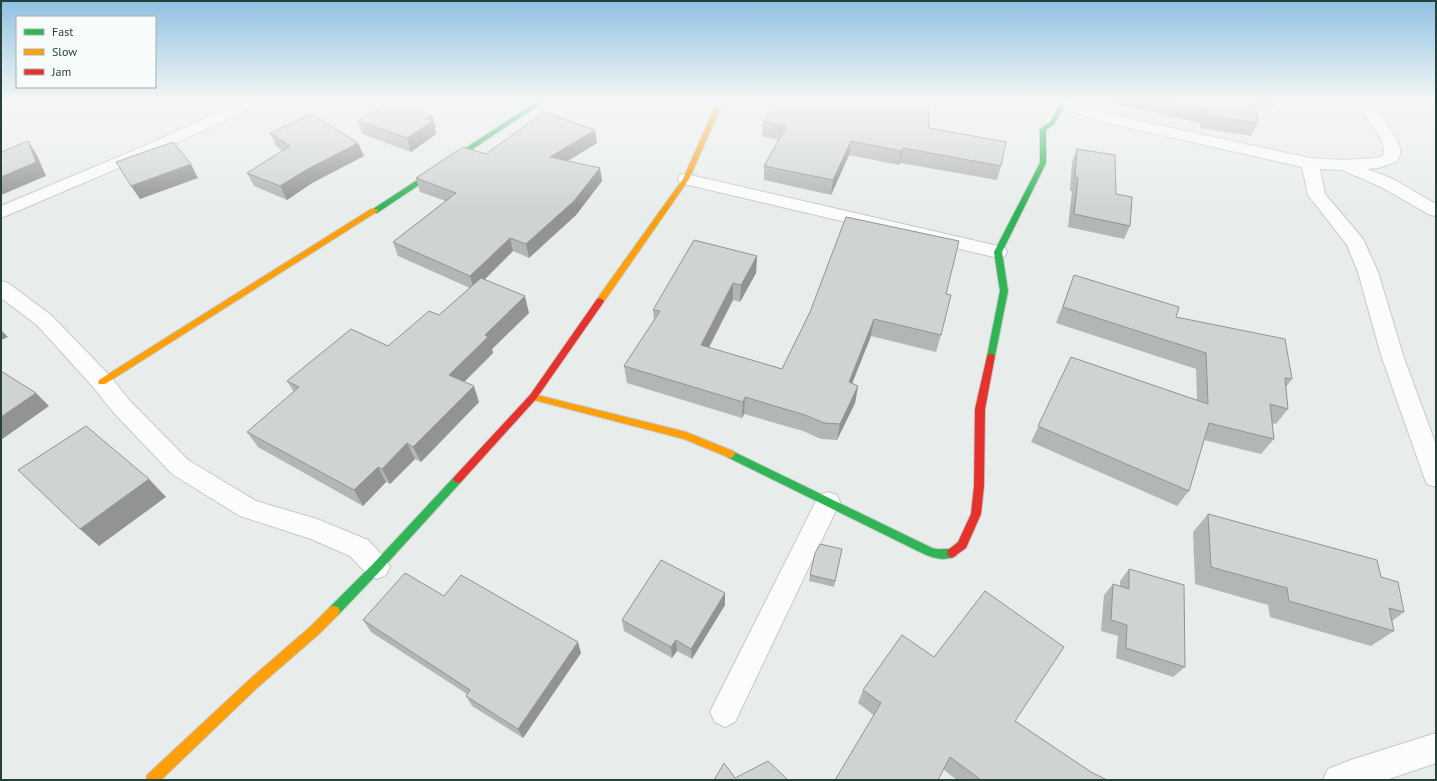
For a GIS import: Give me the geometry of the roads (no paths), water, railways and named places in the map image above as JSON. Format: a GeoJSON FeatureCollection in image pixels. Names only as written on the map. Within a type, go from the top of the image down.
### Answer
{"type":"FeatureCollection","features":[{"type":"Feature","properties":{"kind":"street"},"geometry":{"type":"LineString","coordinates":[[1,213],[178,136]]}},
{"type":"Feature","properties":{"kind":"street"},"geometry":{"type":"LineString","coordinates":[[102,382],[362,219],[488,136]]}},
{"type":"Feature","properties":{"kind":"street"},"geometry":{"type":"LineString","coordinates":[[152,780],[254,683],[315,630],[377,567],[533,397],[686,178],[704,136]]}},
{"type":"Feature","properties":{"kind":"street"},"geometry":{"type":"LineString","coordinates":[[533,397],[686,436],[740,458],[938,555],[954,553],[962,545],[976,514],[979,486],[980,409],[1004,291],[998,252],[1044,163],[1043,136]]}},
{"type":"Feature","properties":{"kind":"street"},"geometry":{"type":"LineString","coordinates":[[1184,136],[1310,162],[1343,165],[1378,162],[1390,159],[1393,153],[1391,144],[1386,136]]}},
{"type":"Feature","properties":{"kind":"street"},"geometry":{"type":"LineString","coordinates":[[1310,162],[1317,195],[1356,243],[1368,272],[1392,355],[1436,477]]}},
{"type":"Feature","properties":{"kind":"street"},"geometry":{"type":"LineString","coordinates":[[1343,165],[1386,183],[1436,211]]}},
{"type":"Feature","properties":{"kind":"street"},"geometry":{"type":"LineString","coordinates":[[686,178],[998,252]]}},
{"type":"Feature","properties":{"kind":"street"},"geometry":{"type":"LineString","coordinates":[[1,288],[44,320],[102,382],[121,406],[154,442],[180,467],[249,509],[317,530],[359,548],[377,567]]}},
{"type":"Feature","properties":{"kind":"street"},"geometry":{"type":"LineString","coordinates":[[725,712],[828,502]]}},
{"type":"Feature","properties":{"kind":"street"},"geometry":{"type":"LineString","coordinates":[[1339,780],[1436,748]]}}]}
